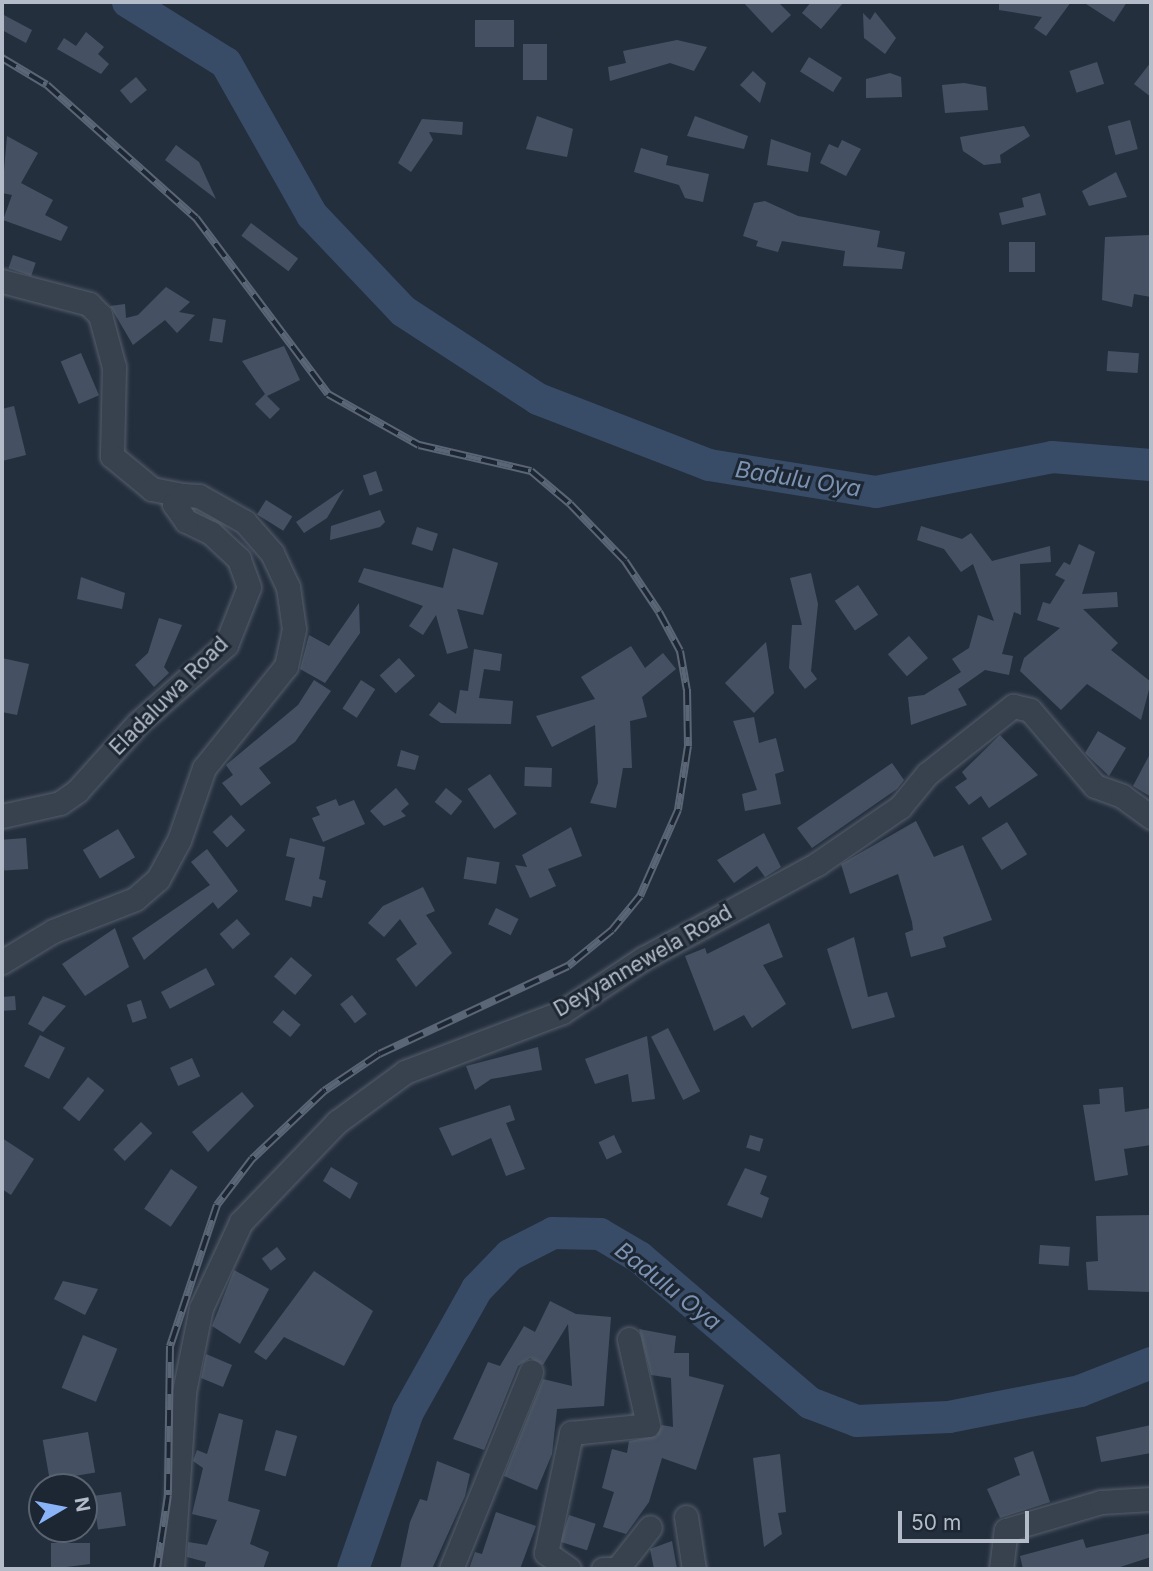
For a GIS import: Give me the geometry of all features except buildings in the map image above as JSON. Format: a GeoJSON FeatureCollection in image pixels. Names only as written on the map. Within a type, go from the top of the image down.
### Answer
{"type":"FeatureCollection","features":[{"type":"Feature","properties":{"kind":"street"},"geometry":{"type":"LineString","coordinates":[[2,281],[89,304],[100,314],[114,367],[111,456],[152,489],[199,496],[245,522],[272,553],[288,587],[294,629],[286,666],[204,768],[180,840],[158,878],[135,899],[53,931],[2,962]]}},
{"type":"Feature","properties":{"kind":"street","name":"Eladaluwa Road"},"geometry":{"type":"LineString","coordinates":[[2,816],[60,803],[77,791],[138,723],[226,645],[249,587],[239,559],[211,533],[186,521],[174,504],[182,495]]}},
{"type":"Feature","properties":{"kind":"street","name":"Deyyannewela Road"},"geometry":{"type":"LineString","coordinates":[[172,1569],[184,1392],[201,1308],[241,1222],[337,1122],[405,1072],[562,1012],[644,958],[817,864],[900,807],[927,774],[1013,706],[1030,710],[1095,786],[1122,796],[1151,817]]}},
{"type":"Feature","properties":{"kind":"street"},"geometry":{"type":"LineString","coordinates":[[575,1568],[546,1553],[571,1433],[648,1425],[629,1339]]}},
{"type":"Feature","properties":{"kind":"street"},"geometry":{"type":"LineString","coordinates":[[451,1569],[531,1372]]}},
{"type":"Feature","properties":{"kind":"street"},"geometry":{"type":"LineString","coordinates":[[1001,1569],[1006,1530],[1101,1502],[1151,1499]]}},
{"type":"Feature","properties":{"kind":"street"},"geometry":{"type":"LineString","coordinates":[[686,1517],[694,1569]]}},
{"type":"Feature","properties":{"kind":"street"},"geometry":{"type":"LineString","coordinates":[[603,1569],[617,1569],[650,1527]]}},
{"type":"Feature","properties":{"kind":"waterway","name":"Badulu Oya"},"geometry":{"type":"LineString","coordinates":[[128,2],[226,63],[312,215],[403,311],[538,399],[709,465],[876,492],[1052,457],[1151,465]]}},
{"type":"Feature","properties":{"kind":"waterway","name":"Badulu Oya"},"geometry":{"type":"LineString","coordinates":[[353,1569],[408,1412],[477,1289],[510,1255],[553,1233],[600,1234],[639,1257],[810,1403],[857,1421],[949,1417],[1080,1391],[1151,1363]]}},
{"type":"Feature","properties":{"kind":"railway"},"geometry":{"type":"LineString","coordinates":[[2,58],[47,85],[196,218],[328,394],[419,445],[531,471],[570,504],[625,561],[659,612],[680,651],[687,689],[688,746],[678,810],[640,896],[612,930],[568,966],[379,1054],[324,1091],[252,1159],[217,1205],[170,1346],[168,1495],[157,1569]]}}]}
